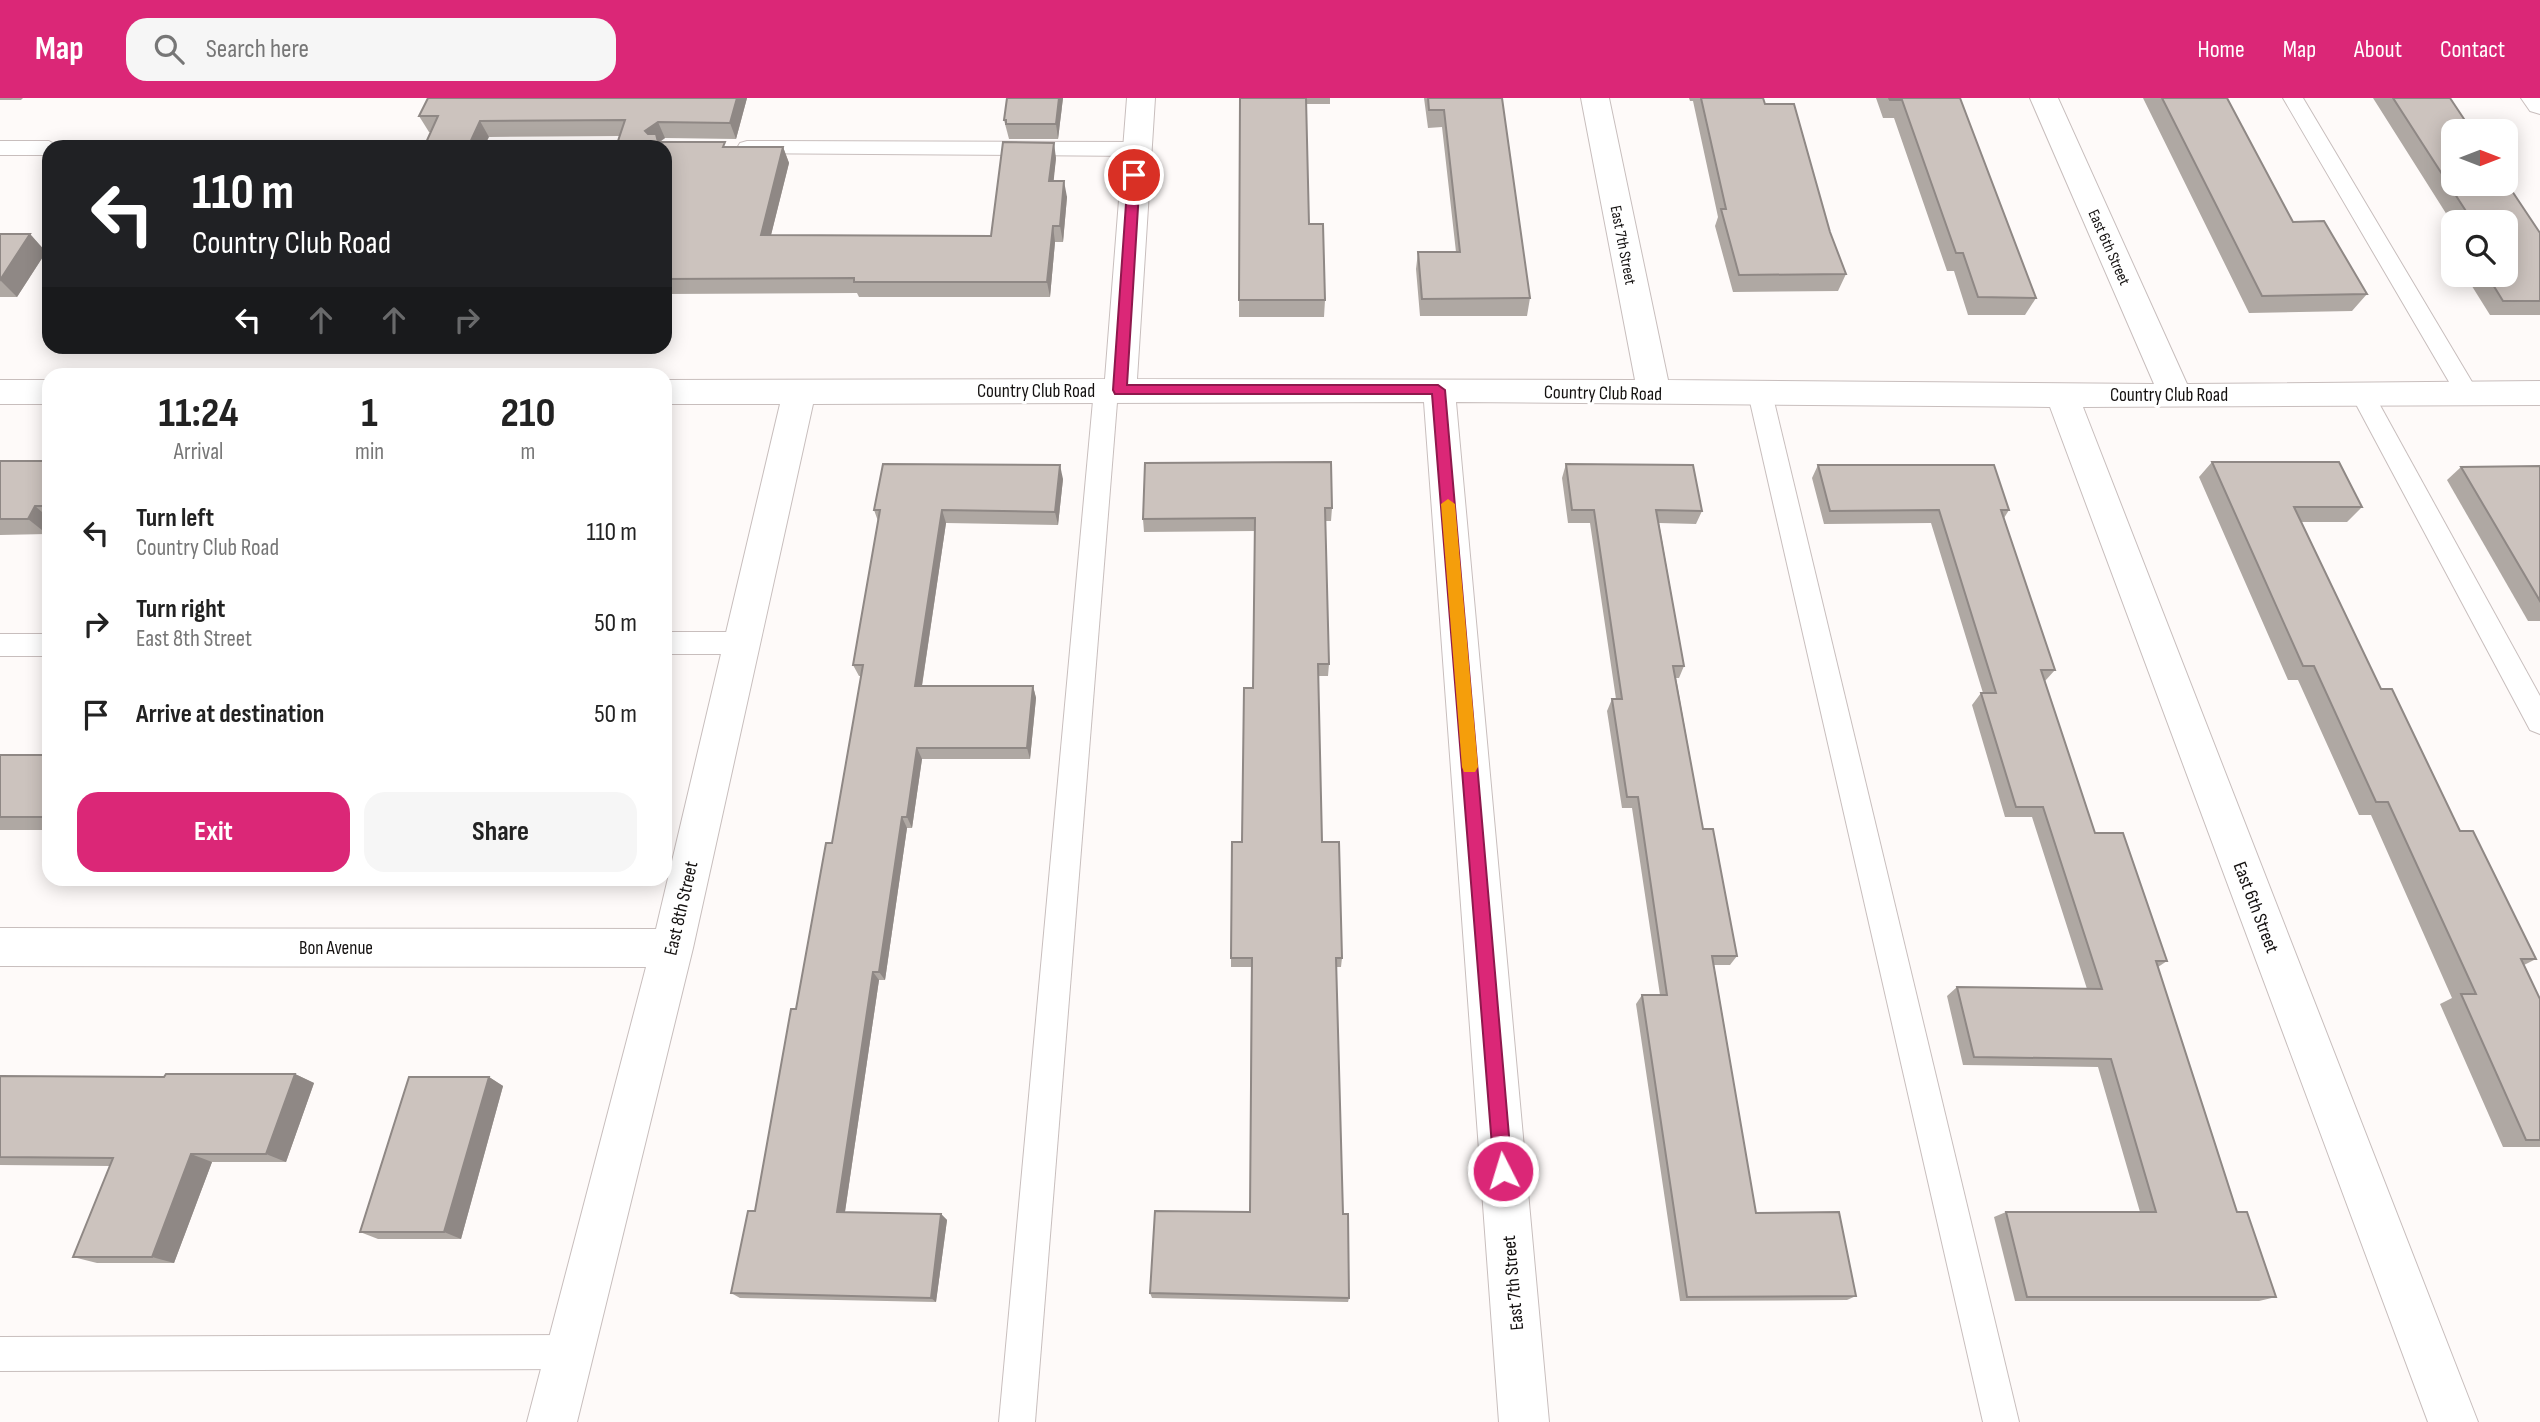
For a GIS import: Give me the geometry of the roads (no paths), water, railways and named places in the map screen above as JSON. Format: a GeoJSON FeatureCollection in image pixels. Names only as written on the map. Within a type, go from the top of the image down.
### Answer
{"type":"FeatureCollection","features":[{"type":"Feature","properties":{"kind":"street"},"geometry":{"type":"LineString","coordinates":[[1113,390],[1141,98]]}},
{"type":"Feature","properties":{"kind":"street","name":"East 7th Street"},"geometry":{"type":"LineString","coordinates":[[1595,98],[1654,393]]}},
{"type":"Feature","properties":{"kind":"street","name":"East 6th Street"},"geometry":{"type":"LineString","coordinates":[[2044,98],[2176,396]]}},
{"type":"Feature","properties":{"kind":"street"},"geometry":{"type":"LineString","coordinates":[[2535,98],[2540,105]]}},
{"type":"Feature","properties":{"kind":"street","name":"East 7th Street"},"geometry":{"type":"LineString","coordinates":[[1438,390],[1524,1422]]}},
{"type":"Feature","properties":{"kind":"street","name":"Country Club Road"},"geometry":{"type":"LineString","coordinates":[[672,392],[1438,390],[2176,396],[2540,393]]}},
{"type":"Feature","properties":{"kind":"street"},"geometry":{"type":"LineString","coordinates":[[0,392],[42,392]]}},
{"type":"Feature","properties":{"kind":"street","name":"East 8th Street"},"geometry":{"type":"LineString","coordinates":[[552,1422],[672,948],[799,392]]}},
{"type":"Feature","properties":{"kind":"street","name":"East 6th Street"},"geometry":{"type":"LineString","coordinates":[[2061,393],[2453,1422]]}},
{"type":"Feature","properties":{"kind":"street","name":"Bon Avenue"},"geometry":{"type":"LineString","coordinates":[[0,947],[672,948]]}},
{"type":"Feature","properties":{"kind":"lane"},"geometry":{"type":"LineString","coordinates":[[2293,98],[2467,393]]}},
{"type":"Feature","properties":{"kind":"lane"},"geometry":{"type":"LineString","coordinates":[[0,148],[42,148]]}},
{"type":"Feature","properties":{"kind":"lane"},"geometry":{"type":"LineString","coordinates":[[720,148],[1136,149]]}},
{"type":"Feature","properties":{"kind":"lane"},"geometry":{"type":"LineString","coordinates":[[1017,1422],[1113,390]]}},
{"type":"Feature","properties":{"kind":"lane"},"geometry":{"type":"LineString","coordinates":[[1760,393],[2001,1422]]}},
{"type":"Feature","properties":{"kind":"lane"},"geometry":{"type":"LineString","coordinates":[[2362,393],[2540,722]]}},
{"type":"Feature","properties":{"kind":"lane"},"geometry":{"type":"LineString","coordinates":[[672,643],[740,643]]}},
{"type":"Feature","properties":{"kind":"lane"},"geometry":{"type":"LineString","coordinates":[[0,645],[42,645]]}},
{"type":"Feature","properties":{"kind":"lane"},"geometry":{"type":"LineString","coordinates":[[0,1354],[571,1352]]}}]}
